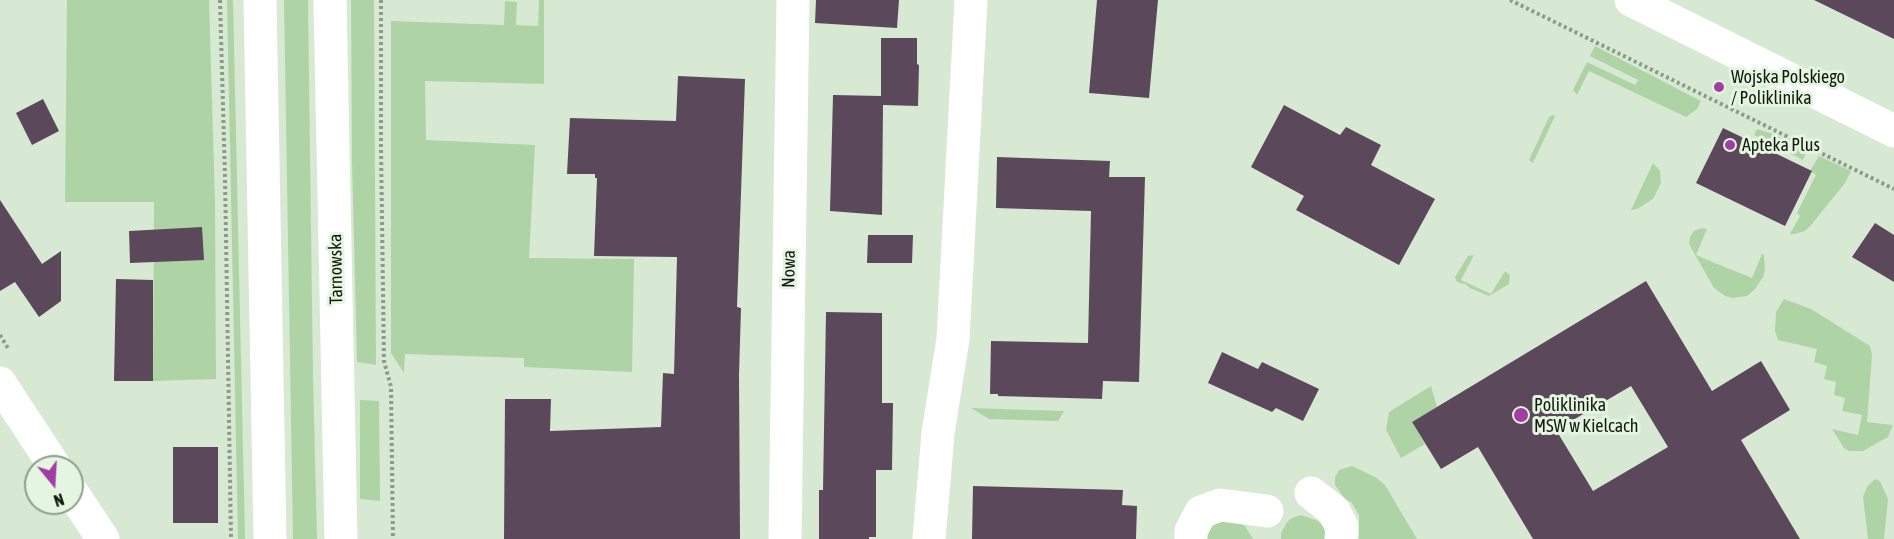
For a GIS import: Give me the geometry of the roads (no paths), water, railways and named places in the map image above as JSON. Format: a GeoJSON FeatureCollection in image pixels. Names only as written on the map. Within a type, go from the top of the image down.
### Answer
{"type":"FeatureCollection","features":[{"type":"Feature","properties":{"kind":"main road"},"geometry":{"type":"LineString","coordinates":[[260,0],[270,539]]}},
{"type":"Feature","properties":{"kind":"main road","name":"Tarnowska"},"geometry":{"type":"LineString","coordinates":[[330,0],[341,539]]}},
{"type":"Feature","properties":{"kind":"main road","name":"Nowa"},"geometry":{"type":"LineString","coordinates":[[785,539],[793,0]]}},
{"type":"Feature","properties":{"kind":"main road"},"geometry":{"type":"LineString","coordinates":[[929,539],[938,433],[953,339],[971,0]]}},
{"type":"Feature","properties":{"kind":"main road"},"geometry":{"type":"LineString","coordinates":[[1632,0],[1894,130]]}},
{"type":"Feature","properties":{"kind":"main road"},"geometry":{"type":"LineString","coordinates":[[0,383],[47,455]]}},
{"type":"Feature","properties":{"kind":"main road"},"geometry":{"type":"LineString","coordinates":[[1311,493],[1334,511],[1342,527],[1341,539]]}},
{"type":"Feature","properties":{"kind":"main road"},"geometry":{"type":"LineString","coordinates":[[1191,539],[1191,531],[1202,512],[1220,505],[1267,511]]}},
{"type":"Feature","properties":{"kind":"main road"},"geometry":{"type":"LineString","coordinates":[[84,511],[102,539]]}},
{"type":"Feature","properties":{"kind":"place","name":"Wojska Polskiego / Poliklinika"},"geometry":{"type":"Point","coordinates":[1719,87]}},
{"type":"Feature","properties":{"kind":"place","name":"Apteka Plus"},"geometry":{"type":"Point","coordinates":[1730,145]}},
{"type":"Feature","properties":{"kind":"place","name":"Poliklinika MSW w Kielcach"},"geometry":{"type":"Point","coordinates":[1521,415]}}]}
